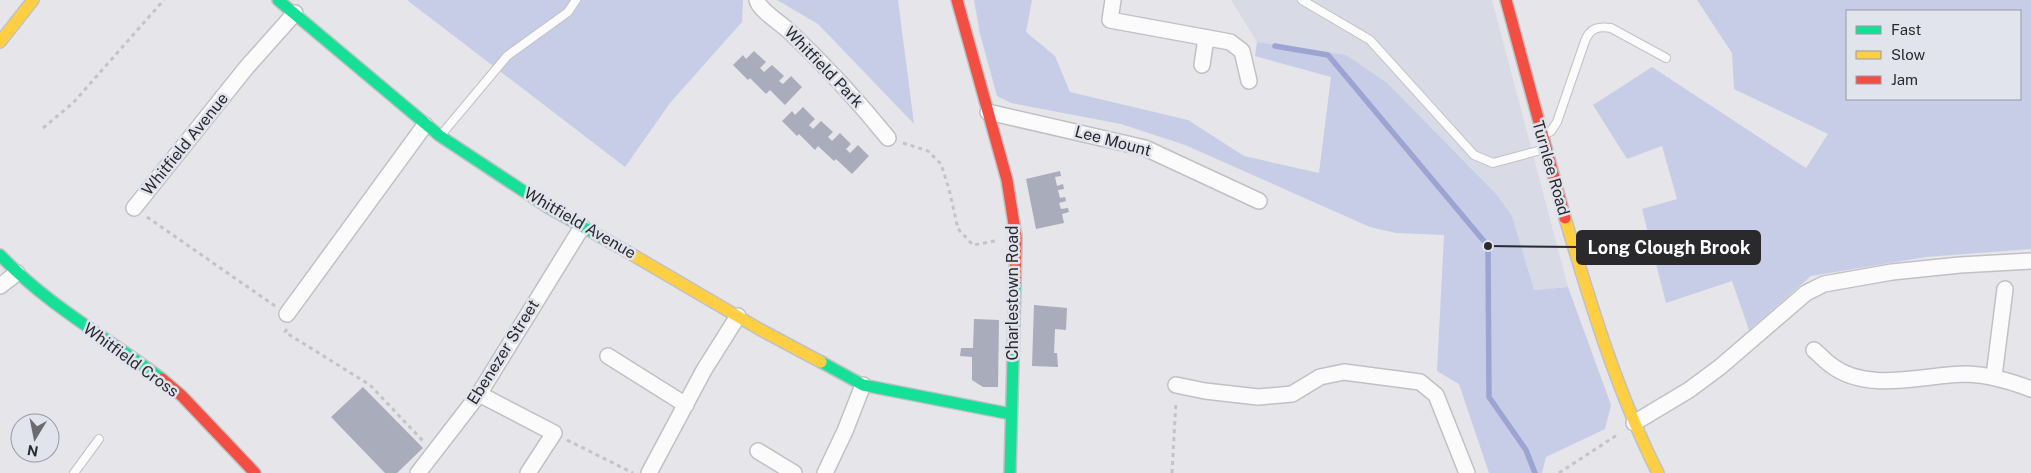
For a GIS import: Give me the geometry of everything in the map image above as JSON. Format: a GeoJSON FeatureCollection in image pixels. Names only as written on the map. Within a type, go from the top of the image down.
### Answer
{"type":"FeatureCollection","features":[{"type":"Feature","properties":{"kind":"street"},"geometry":{"type":"LineString","coordinates":[[0,42],[33,0]]}},
{"type":"Feature","properties":{"kind":"street","name":"Whitfield Avenue"},"geometry":{"type":"LineString","coordinates":[[278,0],[440,136],[549,208],[738,316],[863,385],[1011,414]]}},
{"type":"Feature","properties":{"kind":"street","name":"Whitfield Park"},"geometry":{"type":"LineString","coordinates":[[757,0],[758,5],[783,25],[813,55],[888,138]]}},
{"type":"Feature","properties":{"kind":"street","name":"Charlestown Road"},"geometry":{"type":"LineString","coordinates":[[957,0],[1007,180],[1016,237],[1010,473]]}},
{"type":"Feature","properties":{"kind":"street"},"geometry":{"type":"LineString","coordinates":[[1114,0],[1110,20],[1230,42],[1242,52],[1249,80]]}},
{"type":"Feature","properties":{"kind":"street","name":"Turnlee Road"},"geometry":{"type":"LineString","coordinates":[[1506,0],[1570,235],[1604,344],[1634,423],[1658,473]]}},
{"type":"Feature","properties":{"kind":"street","name":"Whitfield Avenue"},"geometry":{"type":"LineString","coordinates":[[134,208],[246,68],[295,13]]}},
{"type":"Feature","properties":{"kind":"street"},"geometry":{"type":"LineString","coordinates":[[1202,66],[1206,38]]}},
{"type":"Feature","properties":{"kind":"street","name":"Lee Mount"},"geometry":{"type":"LineString","coordinates":[[988,112],[1145,148],[1259,201]]}},
{"type":"Feature","properties":{"kind":"street"},"geometry":{"type":"LineString","coordinates":[[287,314],[425,125]]}},
{"type":"Feature","properties":{"kind":"street","name":"Ebenezer Street"},"geometry":{"type":"LineString","coordinates":[[418,473],[479,394],[582,227]]}},
{"type":"Feature","properties":{"kind":"street","name":"Whitfield Cross"},"geometry":{"type":"LineString","coordinates":[[0,255],[17,273],[76,320],[161,378],[182,396],[255,473]]}},
{"type":"Feature","properties":{"kind":"street"},"geometry":{"type":"LineString","coordinates":[[1634,423],[1689,390],[1720,367],[1806,293],[1824,284],[1902,271],[1960,264],[2031,261]]}},
{"type":"Feature","properties":{"kind":"street"},"geometry":{"type":"LineString","coordinates":[[0,286],[17,273]]}},
{"type":"Feature","properties":{"kind":"street"},"geometry":{"type":"LineString","coordinates":[[1994,376],[2005,289]]}},
{"type":"Feature","properties":{"kind":"street"},"geometry":{"type":"LineString","coordinates":[[649,473],[704,370],[738,316]]}},
{"type":"Feature","properties":{"kind":"street"},"geometry":{"type":"LineString","coordinates":[[1814,350],[1833,367],[1859,378],[1896,381],[1966,374],[1994,376],[2031,388]]}},
{"type":"Feature","properties":{"kind":"street"},"geometry":{"type":"LineString","coordinates":[[608,356],[686,405]]}},
{"type":"Feature","properties":{"kind":"street"},"geometry":{"type":"LineString","coordinates":[[1176,385],[1205,392],[1258,397],[1292,394],[1320,377],[1344,372],[1420,382],[1436,395],[1467,473]]}},
{"type":"Feature","properties":{"kind":"street"},"geometry":{"type":"LineString","coordinates":[[825,473],[845,431],[863,385]]}},
{"type":"Feature","properties":{"kind":"street"},"geometry":{"type":"LineString","coordinates":[[479,394],[554,434],[528,473]]}},
{"type":"Feature","properties":{"kind":"street"},"geometry":{"type":"LineString","coordinates":[[758,451],[794,473]]}},
{"type":"Feature","properties":{"kind":"lane"},"geometry":{"type":"LineString","coordinates":[[440,136],[507,56],[568,12],[576,0]]}},
{"type":"Feature","properties":{"kind":"lane"},"geometry":{"type":"LineString","coordinates":[[1302,0],[1370,40],[1474,155],[1493,164],[1546,149]]}},
{"type":"Feature","properties":{"kind":"lane"},"geometry":{"type":"LineString","coordinates":[[1542,136],[1551,131],[1557,122],[1585,40],[1589,32],[1595,28],[1611,28],[1666,58]]}},
{"type":"Feature","properties":{"kind":"lane"},"geometry":{"type":"LineString","coordinates":[[74,473],[99,439]]}},
{"type":"Feature","properties":{"kind":"path"},"geometry":{"type":"LineString","coordinates":[[43,128],[73,103],[164,0]]}},
{"type":"Feature","properties":{"kind":"path"},"geometry":{"type":"LineString","coordinates":[[888,138],[928,151],[941,164],[949,188],[958,229],[973,245],[1016,237]]}},
{"type":"Feature","properties":{"kind":"path"},"geometry":{"type":"LineString","coordinates":[[1172,473],[1177,416],[1176,385]]}},
{"type":"Feature","properties":{"kind":"path"},"geometry":{"type":"LineString","coordinates":[[1559,473],[1634,423]]}},
{"type":"Feature","properties":{"kind":"path"},"geometry":{"type":"LineString","coordinates":[[554,434],[634,473]]}},
{"type":"Feature","properties":{"kind":"shaded area"},"geometry":{"type":"Polygon","coordinates":[[[407,0],[743,0],[742,22],[670,103],[625,167],[407,0]]]}},
{"type":"Feature","properties":{"kind":"shaded area"},"geometry":{"type":"Polygon","coordinates":[[[777,0],[898,0],[914,124],[818,24],[777,0]]]}},
{"type":"Feature","properties":{"kind":"shaded area"},"geometry":{"type":"Polygon","coordinates":[[[974,0],[1032,0],[1026,32],[1055,56],[1070,92],[1188,120],[1244,156],[1319,173],[1331,77],[1255,56],[1257,42],[1346,55],[1387,83],[1496,194],[1512,216],[1534,290],[1568,287],[1611,405],[1605,429],[1546,457],[1542,473],[1489,473],[1459,384],[1437,371],[1444,235],[1396,233],[1370,227],[1185,145],[1121,124],[1011,103],[997,96],[980,34],[974,0]]]}},
{"type":"Feature","properties":{"kind":"shaded area"},"geometry":{"type":"Polygon","coordinates":[[[1231,0],[1492,0],[1568,287],[1534,290],[1512,216],[1346,55],[1257,42],[1231,0]]]}},
{"type":"Feature","properties":{"kind":"shaded area"},"geometry":{"type":"Polygon","coordinates":[[[1697,0],[2031,0],[2031,249],[1926,257],[1811,276],[1749,330],[1732,281],[1666,303],[1642,209],[1677,199],[1662,146],[1627,159],[1593,105],[1652,67],[1806,168],[1828,134],[1734,89],[1732,53],[1697,0]]]}},
{"type":"Feature","properties":{"kind":"building"},"geometry":{"type":"Polygon","coordinates":[[[754,51],[766,62],[760,68],[764,72],[772,65],[784,76],[779,81],[783,84],[791,76],[802,87],[785,105],[770,90],[766,94],[733,65],[743,55],[746,59],[754,51]]]}},
{"type":"Feature","properties":{"kind":"building"},"geometry":{"type":"Polygon","coordinates":[[[803,107],[815,119],[809,125],[813,129],[821,121],[833,132],[828,137],[832,141],[840,133],[851,144],[846,149],[850,153],[858,145],[869,156],[852,174],[818,146],[815,150],[782,121],[792,111],[795,115],[803,107]]]}},
{"type":"Feature","properties":{"kind":"building"},"geometry":{"type":"Polygon","coordinates":[[[1060,171],[1061,176],[1055,177],[1057,186],[1063,184],[1064,189],[1058,190],[1060,198],[1065,197],[1066,201],[1059,203],[1061,209],[1068,208],[1069,212],[1062,214],[1064,223],[1036,229],[1026,179],[1060,171]]]}},
{"type":"Feature","properties":{"kind":"building"},"geometry":{"type":"Polygon","coordinates":[[[1034,305],[1067,308],[1066,330],[1055,329],[1054,353],[1057,353],[1058,367],[1032,366],[1034,305]]]}},
{"type":"Feature","properties":{"kind":"building"},"geometry":{"type":"Polygon","coordinates":[[[974,319],[999,320],[998,387],[983,387],[972,380],[972,357],[960,356],[961,348],[973,348],[974,319]]]}},
{"type":"Feature","properties":{"kind":"building"},"geometry":{"type":"Polygon","coordinates":[[[363,387],[423,448],[397,473],[385,473],[331,417],[363,387]]]}},
{"type":"Feature","properties":{"kind":"waterway"},"geometry":{"type":"LineString","coordinates":[[1275,46],[1328,55],[1488,246],[1489,397],[1526,450],[1535,473]]}},
{"type":"Feature","properties":{"kind":"traffic: fast"},"geometry":{"type":"LineString","coordinates":[[278,0],[440,136],[549,208],[626,251]]}},
{"type":"Feature","properties":{"kind":"traffic: fast"},"geometry":{"type":"LineString","coordinates":[[0,255],[38,290],[162,379]]}},
{"type":"Feature","properties":{"kind":"traffic: fast"},"geometry":{"type":"LineString","coordinates":[[1010,473],[1015,283]]}},
{"type":"Feature","properties":{"kind":"traffic: fast"},"geometry":{"type":"LineString","coordinates":[[821,362],[863,385],[1011,414]]}},
{"type":"Feature","properties":{"kind":"traffic: slow"},"geometry":{"type":"LineString","coordinates":[[0,42],[33,0]]}},
{"type":"Feature","properties":{"kind":"traffic: slow"},"geometry":{"type":"LineString","coordinates":[[1565,218],[1617,380],[1658,473]]}},
{"type":"Feature","properties":{"kind":"traffic: slow"},"geometry":{"type":"LineString","coordinates":[[626,251],[761,330],[821,362]]}},
{"type":"Feature","properties":{"kind":"traffic: jam"},"geometry":{"type":"LineString","coordinates":[[957,0],[1007,180],[1016,237],[1015,283]]}},
{"type":"Feature","properties":{"kind":"traffic: jam"},"geometry":{"type":"LineString","coordinates":[[1506,0],[1565,218]]}},
{"type":"Feature","properties":{"kind":"traffic: jam"},"geometry":{"type":"LineString","coordinates":[[162,379],[182,396],[255,473]]}},
{"type":"Feature","properties":{"kind":"place","name":"Long Clough Brook"},"geometry":{"type":"Point","coordinates":[1488,246]}}]}
